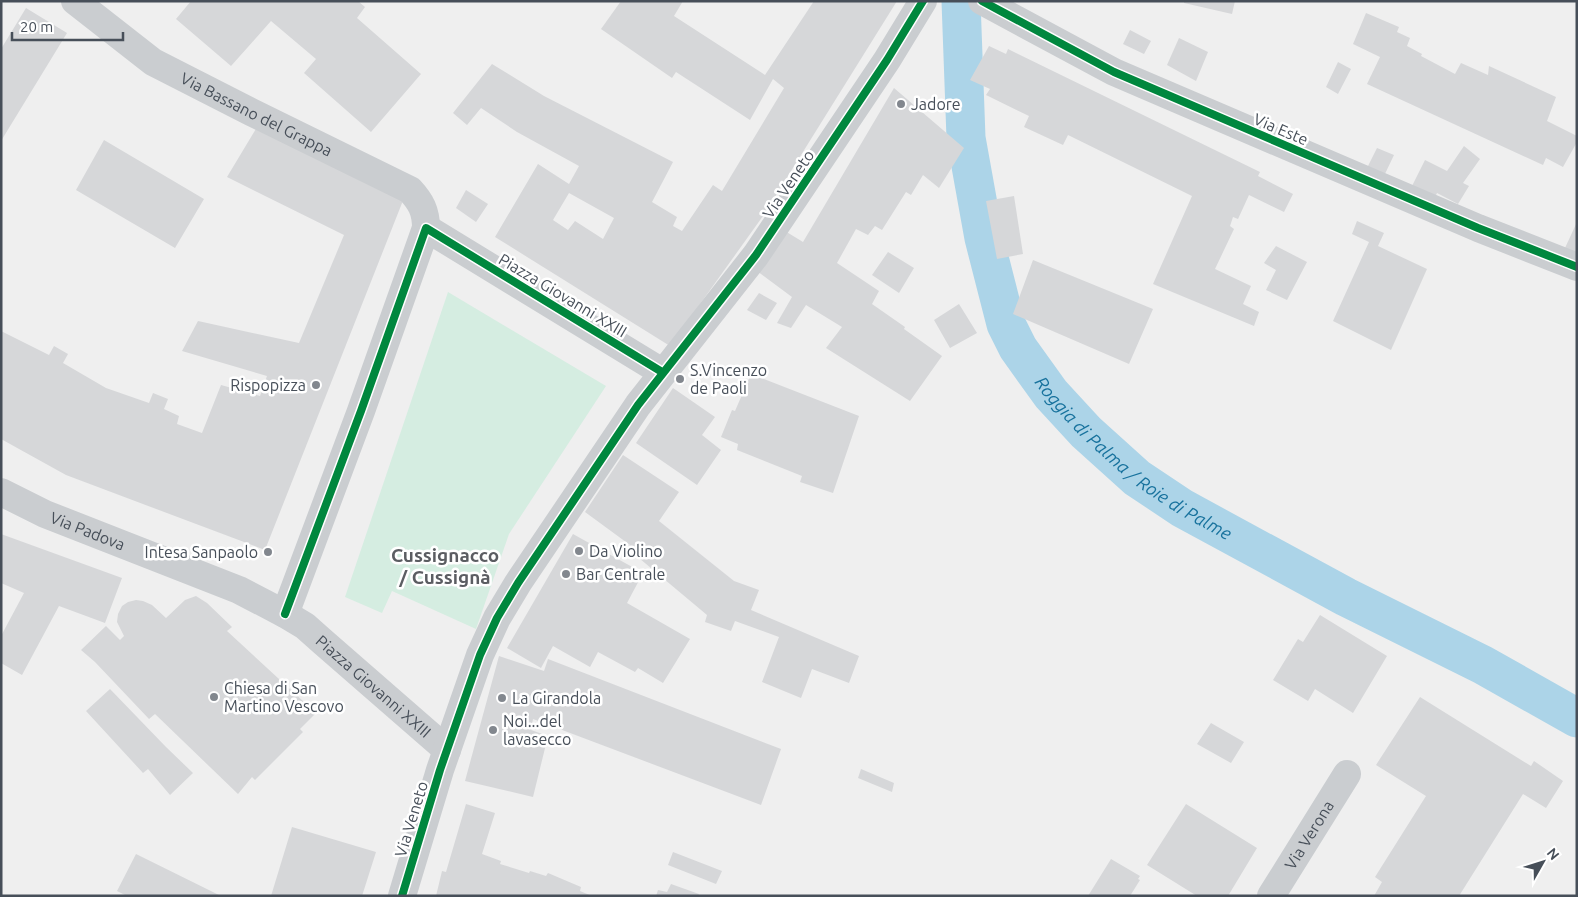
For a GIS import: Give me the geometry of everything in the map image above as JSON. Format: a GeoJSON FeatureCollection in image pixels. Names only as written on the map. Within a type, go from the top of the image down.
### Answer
{"type":"FeatureCollection","features":[{"type":"Feature","properties":{"kind":"street","name":"Via Bassano del Grappa"},"geometry":{"type":"LineString","coordinates":[[75,1],[153,62],[410,190],[420,202],[426,216],[426,228]]}},
{"type":"Feature","properties":{"kind":"street","name":"Via Veneto"},"geometry":{"type":"LineString","coordinates":[[662,372],[756,255],[888,60],[923,1]]}},
{"type":"Feature","properties":{"kind":"street","name":"Via Este"},"geometry":{"type":"LineString","coordinates":[[982,1],[1114,72],[1478,228],[1577,267]]}},
{"type":"Feature","properties":{"kind":"street","name":"Piazza Giovanni XXIII"},"geometry":{"type":"LineString","coordinates":[[285,614],[305,626],[447,750],[480,655],[497,618],[529,566],[662,372],[426,228]]}},
{"type":"Feature","properties":{"kind":"street"},"geometry":{"type":"LineString","coordinates":[[285,614],[361,411],[426,228]]}},
{"type":"Feature","properties":{"kind":"street","name":"Via Padova"},"geometry":{"type":"LineString","coordinates":[[1,492],[45,514],[239,590],[285,614]]}},
{"type":"Feature","properties":{"kind":"street","name":"Via Veneto"},"geometry":{"type":"LineString","coordinates":[[402,896],[447,750]]}},
{"type":"Feature","properties":{"kind":"street","name":"Via Verona"},"geometry":{"type":"LineString","coordinates":[[1271,896],[1347,774]]}},
{"type":"Feature","properties":{"kind":"green space"},"geometry":{"type":"Polygon","coordinates":[[[448,292],[606,386],[509,534],[476,629],[392,591],[382,613],[345,597],[448,292]]]}},
{"type":"Feature","properties":{"kind":"building"},"geometry":{"type":"Polygon","coordinates":[[[191,1],[358,1],[365,7],[357,18],[421,74],[371,132],[304,73],[316,59],[271,21],[231,66],[176,19],[191,1]]]}},
{"type":"Feature","properties":{"kind":"building"},"geometry":{"type":"Polygon","coordinates":[[[621,1],[683,1],[674,16],[765,75],[814,1],[897,1],[763,216],[670,346],[495,237],[538,164],[569,184],[579,166],[517,132],[481,108],[467,125],[453,113],[492,64],[544,96],[673,162],[652,202],[677,217],[673,226],[682,231],[713,185],[722,191],[784,88],[773,79],[750,120],[676,72],[672,78],[601,29],[621,1]],[[569,193],[553,220],[568,230],[575,221],[603,239],[614,218],[569,193]]]}},
{"type":"Feature","properties":{"kind":"building"},"geometry":{"type":"Polygon","coordinates":[[[1184,1],[1235,1],[1232,14],[1184,3],[1184,1]]]}},
{"type":"Feature","properties":{"kind":"building"},"geometry":{"type":"Polygon","coordinates":[[[26,8],[67,33],[1,141],[1,49],[26,8]]]}},
{"type":"Feature","properties":{"kind":"building"},"geometry":{"type":"Polygon","coordinates":[[[1366,13],[1399,27],[1397,32],[1410,38],[1407,46],[1422,54],[1421,56],[1455,74],[1461,63],[1488,75],[1489,66],[1556,97],[1547,121],[1577,136],[1577,142],[1563,167],[1546,158],[1543,165],[1367,84],[1380,57],[1353,44],[1366,13]]]}},
{"type":"Feature","properties":{"kind":"building"},"geometry":{"type":"Polygon","coordinates":[[[1130,30],[1151,41],[1144,54],[1123,44],[1130,30]]]}},
{"type":"Feature","properties":{"kind":"building"},"geometry":{"type":"Polygon","coordinates":[[[1179,38],[1208,52],[1196,81],[1167,65],[1179,38]]]}},
{"type":"Feature","properties":{"kind":"building"},"geometry":{"type":"Polygon","coordinates":[[[989,46],[1006,54],[1008,49],[1260,172],[1258,176],[1293,194],[1284,212],[1249,195],[1238,219],[1233,217],[1230,226],[1234,229],[1215,269],[1251,286],[1243,304],[1259,312],[1254,326],[1153,284],[1192,196],[1068,135],[1063,145],[1024,127],[1029,116],[986,95],[990,89],[970,80],[989,46]]]}},
{"type":"Feature","properties":{"kind":"building"},"geometry":{"type":"Polygon","coordinates":[[[1338,62],[1351,69],[1338,94],[1326,87],[1338,62]]]}},
{"type":"Feature","properties":{"kind":"building"},"geometry":{"type":"Polygon","coordinates":[[[894,88],[964,148],[939,188],[923,175],[911,195],[906,192],[882,230],[875,226],[868,235],[856,229],[837,263],[879,291],[872,304],[942,356],[910,401],[826,348],[842,327],[806,305],[791,328],[777,323],[792,297],[757,271],[785,231],[803,242],[894,88]]]}},
{"type":"Feature","properties":{"kind":"building"},"geometry":{"type":"Polygon","coordinates":[[[257,127],[404,198],[265,550],[66,475],[1,439],[1,331],[49,355],[54,346],[68,354],[63,363],[106,388],[149,403],[153,393],[168,399],[164,409],[179,416],[177,424],[202,433],[221,385],[260,396],[267,376],[182,351],[198,321],[299,343],[344,235],[227,177],[257,127]]]}},
{"type":"Feature","properties":{"kind":"building"},"geometry":{"type":"Polygon","coordinates":[[[104,140],[204,199],[175,248],[76,190],[104,140]]]}},
{"type":"Feature","properties":{"kind":"building"},"geometry":{"type":"Polygon","coordinates":[[[1464,146],[1480,159],[1463,183],[1469,186],[1458,204],[1437,193],[1433,202],[1409,192],[1425,160],[1447,171],[1464,146]]]}},
{"type":"Feature","properties":{"kind":"building"},"geometry":{"type":"Polygon","coordinates":[[[1377,148],[1394,155],[1383,178],[1367,168],[1377,148]]]}},
{"type":"Feature","properties":{"kind":"building"},"geometry":{"type":"Polygon","coordinates":[[[466,190],[488,204],[476,222],[456,208],[466,190]]]}},
{"type":"Feature","properties":{"kind":"building"},"geometry":{"type":"Polygon","coordinates":[[[1014,196],[1023,254],[997,259],[986,201],[1014,196]]]}},
{"type":"Feature","properties":{"kind":"building"},"geometry":{"type":"Polygon","coordinates":[[[1357,221],[1384,233],[1378,246],[1427,269],[1391,350],[1333,321],[1369,242],[1352,234],[1357,221]]]}},
{"type":"Feature","properties":{"kind":"building"},"geometry":{"type":"Polygon","coordinates":[[[1577,222],[1577,253],[1565,248],[1577,222]]]}},
{"type":"Feature","properties":{"kind":"building"},"geometry":{"type":"Polygon","coordinates":[[[1276,246],[1307,262],[1287,300],[1266,290],[1276,270],[1264,263],[1276,246]]]}},
{"type":"Feature","properties":{"kind":"building"},"geometry":{"type":"Polygon","coordinates":[[[888,252],[914,268],[899,293],[872,275],[888,252]]]}},
{"type":"Feature","properties":{"kind":"building"},"geometry":{"type":"Polygon","coordinates":[[[1033,260],[1153,309],[1129,364],[1013,314],[1033,260]]]}},
{"type":"Feature","properties":{"kind":"building"},"geometry":{"type":"Polygon","coordinates":[[[759,293],[777,303],[766,320],[747,310],[759,293]]]}},
{"type":"Feature","properties":{"kind":"building"},"geometry":{"type":"Polygon","coordinates":[[[959,304],[977,333],[950,348],[934,320],[959,304]]]}},
{"type":"Feature","properties":{"kind":"building"},"geometry":{"type":"Polygon","coordinates":[[[751,374],[859,416],[833,493],[800,482],[802,476],[737,450],[738,444],[721,437],[732,410],[735,411],[751,374]]]}},
{"type":"Feature","properties":{"kind":"building"},"geometry":{"type":"Polygon","coordinates":[[[673,388],[715,417],[702,435],[721,450],[697,485],[636,443],[673,388]]]}},
{"type":"Feature","properties":{"kind":"building"},"geometry":{"type":"Polygon","coordinates":[[[623,455],[679,492],[659,521],[734,581],[759,590],[751,610],[859,656],[849,683],[812,669],[801,698],[762,682],[779,637],[735,621],[731,631],[705,622],[707,615],[627,548],[630,545],[585,512],[623,455]]]}},
{"type":"Feature","properties":{"kind":"building"},"geometry":{"type":"Polygon","coordinates":[[[1,534],[122,578],[105,623],[59,606],[22,675],[1,663],[1,636],[24,593],[1,583],[1,534]]]}},
{"type":"Feature","properties":{"kind":"building"},"geometry":{"type":"Polygon","coordinates":[[[573,534],[643,573],[627,603],[690,639],[663,683],[638,668],[635,672],[598,652],[590,667],[553,646],[541,668],[507,648],[573,534]]]}},
{"type":"Feature","properties":{"kind":"building","name":"Chiesa di San Martino Vescovo"},"geometry":{"type":"Polygon","coordinates":[[[196,596],[207,603],[232,627],[227,631],[316,713],[300,729],[303,732],[255,780],[252,777],[238,794],[155,714],[149,719],[95,662],[81,650],[106,626],[120,640],[124,636],[117,622],[122,606],[128,602],[143,601],[152,605],[166,618],[185,600],[196,596]]]}},
{"type":"Feature","properties":{"kind":"building"},"geometry":{"type":"Polygon","coordinates":[[[1320,615],[1387,656],[1353,713],[1315,689],[1308,701],[1273,680],[1298,639],[1303,642],[1320,615]]]}},
{"type":"Feature","properties":{"kind":"building"},"geometry":{"type":"Polygon","coordinates":[[[499,656],[544,671],[548,659],[781,749],[761,805],[533,719],[531,730],[548,736],[533,797],[465,781],[499,656]]]}},
{"type":"Feature","properties":{"kind":"building"},"geometry":{"type":"Polygon","coordinates":[[[110,689],[193,773],[170,795],[148,769],[143,773],[86,711],[110,689]]]}},
{"type":"Feature","properties":{"kind":"building"},"geometry":{"type":"Polygon","coordinates":[[[1420,697],[1531,766],[1534,761],[1563,781],[1546,808],[1523,794],[1459,896],[1374,896],[1382,882],[1375,877],[1426,796],[1376,765],[1420,697]]]}},
{"type":"Feature","properties":{"kind":"building"},"geometry":{"type":"Polygon","coordinates":[[[1211,723],[1244,742],[1231,763],[1197,744],[1211,723]]]}},
{"type":"Feature","properties":{"kind":"building"},"geometry":{"type":"Polygon","coordinates":[[[861,769],[894,783],[892,792],[858,778],[861,769]]]}},
{"type":"Feature","properties":{"kind":"building"},"geometry":{"type":"Polygon","coordinates":[[[466,804],[495,813],[482,854],[501,861],[500,864],[529,873],[530,871],[546,876],[548,873],[581,887],[580,891],[592,896],[436,896],[442,871],[446,872],[466,804]]]}},
{"type":"Feature","properties":{"kind":"building"},"geometry":{"type":"Polygon","coordinates":[[[1186,804],[1257,848],[1228,896],[1197,896],[1147,865],[1186,804]]]}},
{"type":"Feature","properties":{"kind":"building"},"geometry":{"type":"Polygon","coordinates":[[[292,827],[376,852],[362,896],[271,896],[292,827]]]}},
{"type":"Feature","properties":{"kind":"building"},"geometry":{"type":"Polygon","coordinates":[[[673,852],[722,871],[716,884],[668,865],[673,852]]]}},
{"type":"Feature","properties":{"kind":"building"},"geometry":{"type":"Polygon","coordinates":[[[136,854],[221,896],[127,896],[117,891],[136,854]]]}},
{"type":"Feature","properties":{"kind":"building"},"geometry":{"type":"Polygon","coordinates":[[[1111,859],[1140,876],[1138,879],[1140,880],[1130,896],[1088,896],[1111,859]]]}},
{"type":"Feature","properties":{"kind":"building"},"geometry":{"type":"Polygon","coordinates":[[[671,884],[699,894],[698,896],[656,896],[658,890],[667,892],[671,884]]]}},
{"type":"Feature","properties":{"kind":"waterway","name":"Roggia di Palma / Roie di Palme"},"geometry":{"type":"LineString","coordinates":[[961,1],[966,138],[984,238],[1006,324],[1018,348],[1051,394],[1086,432],[1137,478],[1182,508],[1346,597],[1483,665],[1577,718]]}},
{"type":"Feature","properties":{"kind":"cycle path"},"geometry":{"type":"LineString","coordinates":[[402,896],[440,770],[480,655],[497,618],[518,583],[638,405],[756,255],[887,60],[923,1]]}},
{"type":"Feature","properties":{"kind":"cycle path"},"geometry":{"type":"LineString","coordinates":[[982,1],[1114,72],[1478,228],[1577,267]]}},
{"type":"Feature","properties":{"kind":"cycle path"},"geometry":{"type":"LineString","coordinates":[[285,614],[361,411],[426,228],[662,372]]}},
{"type":"Feature","properties":{"kind":"place","name":"Jadore"},"geometry":{"type":"Point","coordinates":[901,104]}},
{"type":"Feature","properties":{"kind":"place","name":"S.Vincenzo de Paoli"},"geometry":{"type":"Point","coordinates":[680,379]}},
{"type":"Feature","properties":{"kind":"place","name":"Rispopizza"},"geometry":{"type":"Point","coordinates":[316,385]}},
{"type":"Feature","properties":{"kind":"place","name":"Da Violino"},"geometry":{"type":"Point","coordinates":[579,551]}},
{"type":"Feature","properties":{"kind":"place","name":"Intesa Sanpaolo"},"geometry":{"type":"Point","coordinates":[268,552]}},
{"type":"Feature","properties":{"kind":"place","name":"Bar Centrale"},"geometry":{"type":"Point","coordinates":[566,574]}},
{"type":"Feature","properties":{"kind":"place","name":"Chiesa di San Martino Vescovo"},"geometry":{"type":"Point","coordinates":[214,697]}},
{"type":"Feature","properties":{"kind":"place","name":"La Girandola"},"geometry":{"type":"Point","coordinates":[502,698]}},
{"type":"Feature","properties":{"kind":"place","name":"Noi...del lavasecco"},"geometry":{"type":"Point","coordinates":[493,730]}},
{"type":"Feature","properties":{"kind":"district","name":"Cussignacco / Cussignà"},"geometry":{"type":"Point","coordinates":[445,566]}}]}
